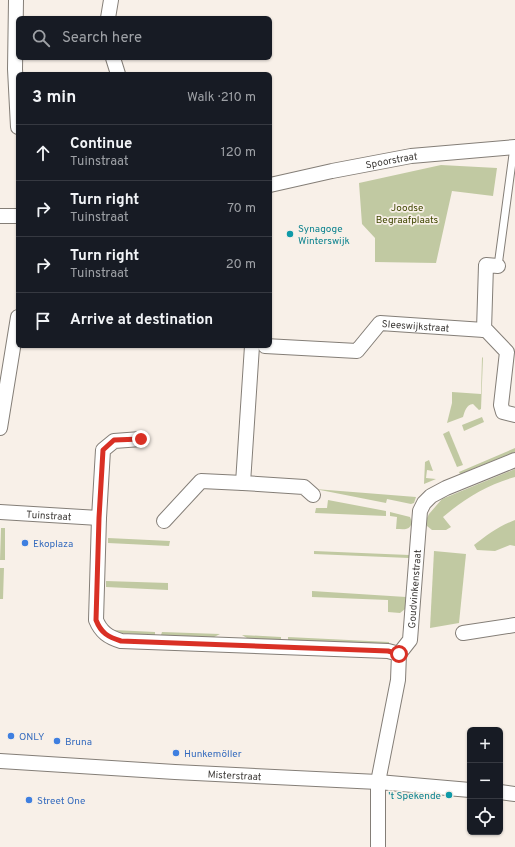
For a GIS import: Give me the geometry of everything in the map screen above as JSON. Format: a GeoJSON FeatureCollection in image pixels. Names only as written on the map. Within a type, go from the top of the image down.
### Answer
{"type":"FeatureCollection","features":[{"type":"Feature","properties":{"kind":"street"},"geometry":{"type":"LineString","coordinates":[[16,0],[16,88]]}},
{"type":"Feature","properties":{"kind":"street"},"geometry":{"type":"LineString","coordinates":[[108,16],[111,0]]}},
{"type":"Feature","properties":{"kind":"street"},"geometry":{"type":"LineString","coordinates":[[114,60],[117,72]]}},
{"type":"Feature","properties":{"kind":"street","name":"Spoorstraat"},"geometry":{"type":"LineString","coordinates":[[272,185],[332,171],[411,156],[514,147]]}},
{"type":"Feature","properties":{"kind":"street"},"geometry":{"type":"LineString","coordinates":[[0,216],[16,216]]}},
{"type":"Feature","properties":{"kind":"street"},"geometry":{"type":"LineString","coordinates":[[498,266],[486,265],[484,330],[511,353],[501,405],[503,412],[515,415]]}},
{"type":"Feature","properties":{"kind":"street","name":"Sleeswijkstraat"},"geometry":{"type":"LineString","coordinates":[[272,346],[356,351],[380,323],[484,330]]}},
{"type":"Feature","properties":{"kind":"street"},"geometry":{"type":"LineString","coordinates":[[0,428],[16,328]]}},
{"type":"Feature","properties":{"kind":"street"},"geometry":{"type":"LineString","coordinates":[[243,484],[252,348]]}},
{"type":"Feature","properties":{"kind":"street"},"geometry":{"type":"LineString","coordinates":[[141,439],[114,440],[103,450],[96,620],[99,628],[111,638],[121,641],[388,651],[399,654],[398,680],[378,782],[378,847]]}},
{"type":"Feature","properties":{"kind":"street","name":"Goudvinkenstraat"},"geometry":{"type":"LineString","coordinates":[[399,654],[410,640],[420,512],[424,503],[431,496],[446,488],[515,460]]}},
{"type":"Feature","properties":{"kind":"street"},"geometry":{"type":"LineString","coordinates":[[164,521],[201,481],[304,487],[313,495]]}},
{"type":"Feature","properties":{"kind":"street","name":"Tuinstraat"},"geometry":{"type":"LineString","coordinates":[[0,512],[99,518]]}},
{"type":"Feature","properties":{"kind":"street"},"geometry":{"type":"LineString","coordinates":[[463,632],[515,625]]}},
{"type":"Feature","properties":{"kind":"street","name":"Misterstraat"},"geometry":{"type":"LineString","coordinates":[[0,761],[174,772],[378,782],[467,790]]}},
{"type":"Feature","properties":{"kind":"street"},"geometry":{"type":"LineString","coordinates":[[503,792],[515,794]]}},
{"type":"Feature","properties":{"kind":"lane"},"geometry":{"type":"LineString","coordinates":[[498,266],[514,147]]}},
{"type":"Feature","properties":{"kind":"green space","name":"Joodse Begraafplaats"},"geometry":{"type":"Polygon","coordinates":[[[441,165],[497,168],[493,196],[452,191],[436,263],[375,262],[375,238],[362,224],[359,183],[441,165]]]}},
{"type":"Feature","properties":{"kind":"green space"},"geometry":{"type":"Polygon","coordinates":[[[483,357],[481,409],[479,410],[473,404],[466,409],[463,417],[447,423],[452,403],[452,392],[481,394],[483,357]]]}},
{"type":"Feature","properties":{"kind":"green space"},"geometry":{"type":"Polygon","coordinates":[[[482,417],[484,422],[464,431],[462,425],[482,417]]]}},
{"type":"Feature","properties":{"kind":"green space"},"geometry":{"type":"Polygon","coordinates":[[[449,431],[463,465],[457,467],[443,434],[449,431]]]}},
{"type":"Feature","properties":{"kind":"green space"},"geometry":{"type":"Polygon","coordinates":[[[515,448],[515,452],[460,474],[459,472],[515,448]]]}},
{"type":"Feature","properties":{"kind":"green space"},"geometry":{"type":"Polygon","coordinates":[[[429,460],[433,471],[427,470],[426,478],[436,479],[424,484],[425,462],[429,460]]]}},
{"type":"Feature","properties":{"kind":"green space"},"geometry":{"type":"Polygon","coordinates":[[[515,469],[515,477],[495,484],[477,493],[459,504],[443,517],[451,527],[446,530],[432,530],[427,526],[426,520],[429,514],[442,499],[515,469]]]}},
{"type":"Feature","properties":{"kind":"green space"},"geometry":{"type":"Polygon","coordinates":[[[315,489],[416,497],[414,503],[411,504],[387,499],[386,503],[315,489]]]}},
{"type":"Feature","properties":{"kind":"green space"},"geometry":{"type":"Polygon","coordinates":[[[328,500],[386,511],[386,516],[315,513],[316,508],[327,508],[328,500]]]}},
{"type":"Feature","properties":{"kind":"green space"},"geometry":{"type":"Polygon","coordinates":[[[390,512],[410,517],[412,522],[410,527],[406,529],[396,529],[397,517],[390,516],[390,512]]]}},
{"type":"Feature","properties":{"kind":"green space"},"geometry":{"type":"Polygon","coordinates":[[[515,520],[515,546],[510,545],[495,551],[477,550],[474,545],[488,534],[515,520]]]}},
{"type":"Feature","properties":{"kind":"green space"},"geometry":{"type":"Polygon","coordinates":[[[1,528],[5,528],[5,560],[0,560],[1,528]]]}},
{"type":"Feature","properties":{"kind":"green space"},"geometry":{"type":"Polygon","coordinates":[[[108,538],[170,541],[169,546],[108,543],[108,538]]]}},
{"type":"Feature","properties":{"kind":"green space"},"geometry":{"type":"Polygon","coordinates":[[[314,551],[409,555],[409,558],[314,554],[314,551]]]}},
{"type":"Feature","properties":{"kind":"green space"},"geometry":{"type":"Polygon","coordinates":[[[434,551],[466,554],[459,623],[430,628],[434,551]]]}},
{"type":"Feature","properties":{"kind":"green space"},"geometry":{"type":"Polygon","coordinates":[[[0,568],[4,568],[3,599],[0,599],[0,568]]]}},
{"type":"Feature","properties":{"kind":"green space"},"geometry":{"type":"Polygon","coordinates":[[[106,581],[168,583],[168,590],[106,587],[106,581]]]}},
{"type":"Feature","properties":{"kind":"green space"},"geometry":{"type":"Polygon","coordinates":[[[312,591],[406,597],[405,609],[400,613],[388,612],[388,600],[312,597],[312,591]]]}},
{"type":"Feature","properties":{"kind":"green space"},"geometry":{"type":"Polygon","coordinates":[[[114,630],[155,632],[155,635],[119,633],[114,632],[114,630]]]}},
{"type":"Feature","properties":{"kind":"green space"},"geometry":{"type":"Polygon","coordinates":[[[162,632],[220,634],[214,637],[161,635],[162,632]]]}},
{"type":"Feature","properties":{"kind":"green space"},"geometry":{"type":"Polygon","coordinates":[[[242,635],[281,637],[281,640],[247,638],[242,635]]]}},
{"type":"Feature","properties":{"kind":"green space"},"geometry":{"type":"Polygon","coordinates":[[[288,637],[389,642],[389,645],[288,640],[288,637]]]}},
{"type":"Feature","properties":{"kind":"place","name":"Synagoge Winterswijk"},"geometry":{"type":"Point","coordinates":[290,234]}},
{"type":"Feature","properties":{"kind":"place","name":"Ekoplaza"},"geometry":{"type":"Point","coordinates":[25,543]}},
{"type":"Feature","properties":{"kind":"place","name":"ONLY"},"geometry":{"type":"Point","coordinates":[11,736]}},
{"type":"Feature","properties":{"kind":"place","name":"Bruna"},"geometry":{"type":"Point","coordinates":[57,741]}},
{"type":"Feature","properties":{"kind":"place","name":"Hunkemöller"},"geometry":{"type":"Point","coordinates":[176,753]}},
{"type":"Feature","properties":{"kind":"place","name":"'t Spekende"},"geometry":{"type":"Point","coordinates":[449,795]}},
{"type":"Feature","properties":{"kind":"place","name":"Street One"},"geometry":{"type":"Point","coordinates":[29,800]}},
{"type":"Feature","properties":{"kind":"route"},"geometry":{"type":"LineString","coordinates":[[141,439],[114,440],[103,450],[97,561],[96,620],[99,628],[104,633],[111,638],[121,641],[388,651],[399,654]]}}]}
